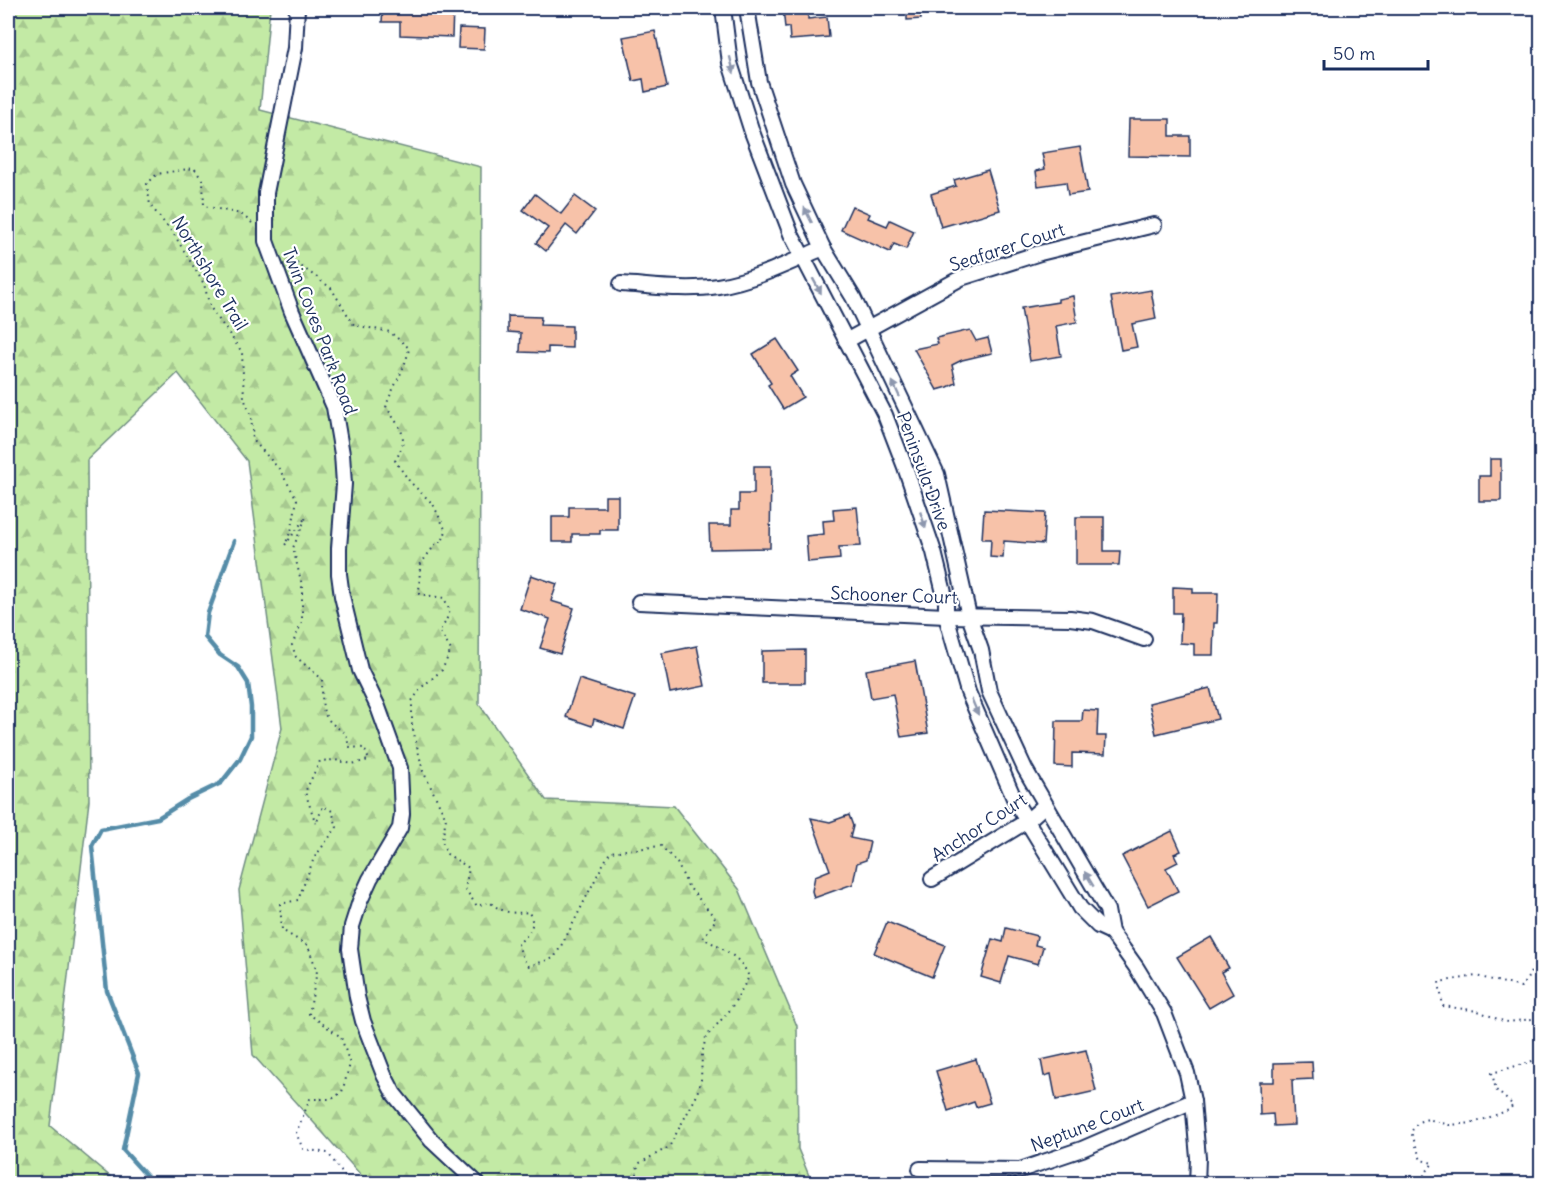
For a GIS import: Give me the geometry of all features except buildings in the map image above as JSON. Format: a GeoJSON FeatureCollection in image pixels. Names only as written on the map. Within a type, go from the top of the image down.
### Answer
{"type":"FeatureCollection","features":[{"type":"Feature","properties":{"kind":"street","name":"Twin Coves Park Road"},"geometry":{"type":"LineString","coordinates":[[297,8],[295,48],[266,193],[266,236],[292,312],[334,407],[342,454],[344,484],[339,548],[342,596],[360,670],[378,707],[400,768],[400,828],[370,879],[360,900],[352,926],[350,949],[357,997],[363,1021],[394,1094],[432,1141],[478,1184]]}},
{"type":"Feature","properties":{"kind":"street","name":"Peninsula Drive"},"geometry":{"type":"LineString","coordinates":[[723,8],[730,63],[752,132],[802,257],[885,415],[905,468],[934,552],[946,601],[946,616],[968,692],[1016,803],[1080,908],[1098,926],[1111,932]]}},
{"type":"Feature","properties":{"kind":"street","name":"Peninsula Drive"},"geometry":{"type":"LineString","coordinates":[[747,8],[759,82],[793,184],[823,248],[853,297],[937,474],[969,616],[981,650],[989,691],[1025,769],[1107,909],[1111,932],[1164,1013],[1187,1073],[1193,1101],[1198,1158],[1197,1184]]}},
{"type":"Feature","properties":{"kind":"street","name":"Seafarer Court"},"geometry":{"type":"LineString","coordinates":[[846,341],[962,278],[1040,253],[1154,225]]}},
{"type":"Feature","properties":{"kind":"street"},"geometry":{"type":"LineString","coordinates":[[621,285],[694,288],[718,286],[749,279],[823,248]]}},
{"type":"Feature","properties":{"kind":"street","name":"Schooner Court"},"geometry":{"type":"LineString","coordinates":[[639,602],[1093,621],[1144,639]]}},
{"type":"Feature","properties":{"kind":"street","name":"Anchor Court"},"geometry":{"type":"LineString","coordinates":[[932,879],[1027,821],[1045,805]]}},
{"type":"Feature","properties":{"kind":"street","name":"Neptune Court"},"geometry":{"type":"LineString","coordinates":[[920,1169],[1020,1170],[1082,1149],[1193,1101]]}},
{"type":"Feature","properties":{"kind":"path","name":"Northshore Trail"},"geometry":{"type":"LineString","coordinates":[[350,1184],[328,1153],[303,1149],[296,1133],[310,1099],[332,1099],[342,1092],[350,1064],[341,1037],[309,1014],[317,971],[308,946],[282,930],[279,904],[298,900],[314,858],[337,826],[332,811],[323,806],[316,824],[305,792],[320,761],[335,760],[352,764],[369,760],[364,748],[349,747],[346,733],[330,724],[323,712],[322,679],[296,657],[292,645],[303,622],[302,585],[292,548],[306,517],[285,545],[292,528],[297,499],[279,469],[254,440],[250,416],[243,398],[242,352],[210,307],[204,285],[175,236],[150,205],[147,184],[158,174],[194,168],[203,181],[204,206],[241,214],[295,263],[331,288],[354,325],[390,332],[409,348],[407,360],[386,406],[404,435],[404,446],[395,461],[410,482],[433,504],[446,531],[442,542],[437,542],[420,565],[419,594],[444,598],[450,611],[439,631],[451,650],[442,670],[422,687],[412,701],[412,725],[423,771],[446,818],[442,841],[444,847],[447,854],[469,868],[465,889],[477,906],[490,902],[499,910],[516,913],[529,912],[533,923],[529,933],[518,944],[523,959],[530,966],[554,958],[573,926],[591,885],[610,852],[661,846],[677,863],[688,886],[716,919],[703,938],[728,952],[744,965],[749,977],[730,1010],[706,1037],[702,1054],[701,1080],[696,1097],[669,1147],[638,1164],[636,1184]]}},
{"type":"Feature","properties":{"kind":"path"},"geometry":{"type":"LineString","coordinates":[[1542,964],[1536,962],[1521,987],[1476,976],[1439,982],[1443,1006],[1478,1011],[1508,1022],[1542,1019]]}},
{"type":"Feature","properties":{"kind":"path"},"geometry":{"type":"LineString","coordinates":[[1415,1184],[1433,1163],[1421,1160],[1411,1132],[1418,1122],[1428,1119],[1449,1125],[1474,1123],[1509,1110],[1513,1106],[1496,1090],[1492,1073],[1530,1062],[1542,1056]]}},
{"type":"Feature","properties":{"kind":"green space"},"geometry":{"type":"Polygon","coordinates":[[[8,8],[270,8],[260,110],[481,167],[479,704],[546,800],[674,806],[739,889],[797,1026],[798,1149],[812,1183],[368,1183],[253,1055],[239,890],[282,728],[247,461],[178,373],[87,460],[89,801],[50,1126],[118,1183],[8,1183],[8,8]]]}},
{"type":"Feature","properties":{"kind":"waterway"},"geometry":{"type":"LineString","coordinates":[[154,1184],[123,1150],[139,1073],[107,991],[92,846],[101,829],[158,818],[188,799],[221,783],[240,759],[251,736],[248,683],[238,667],[220,655],[205,637],[208,613],[234,541]]}}]}
